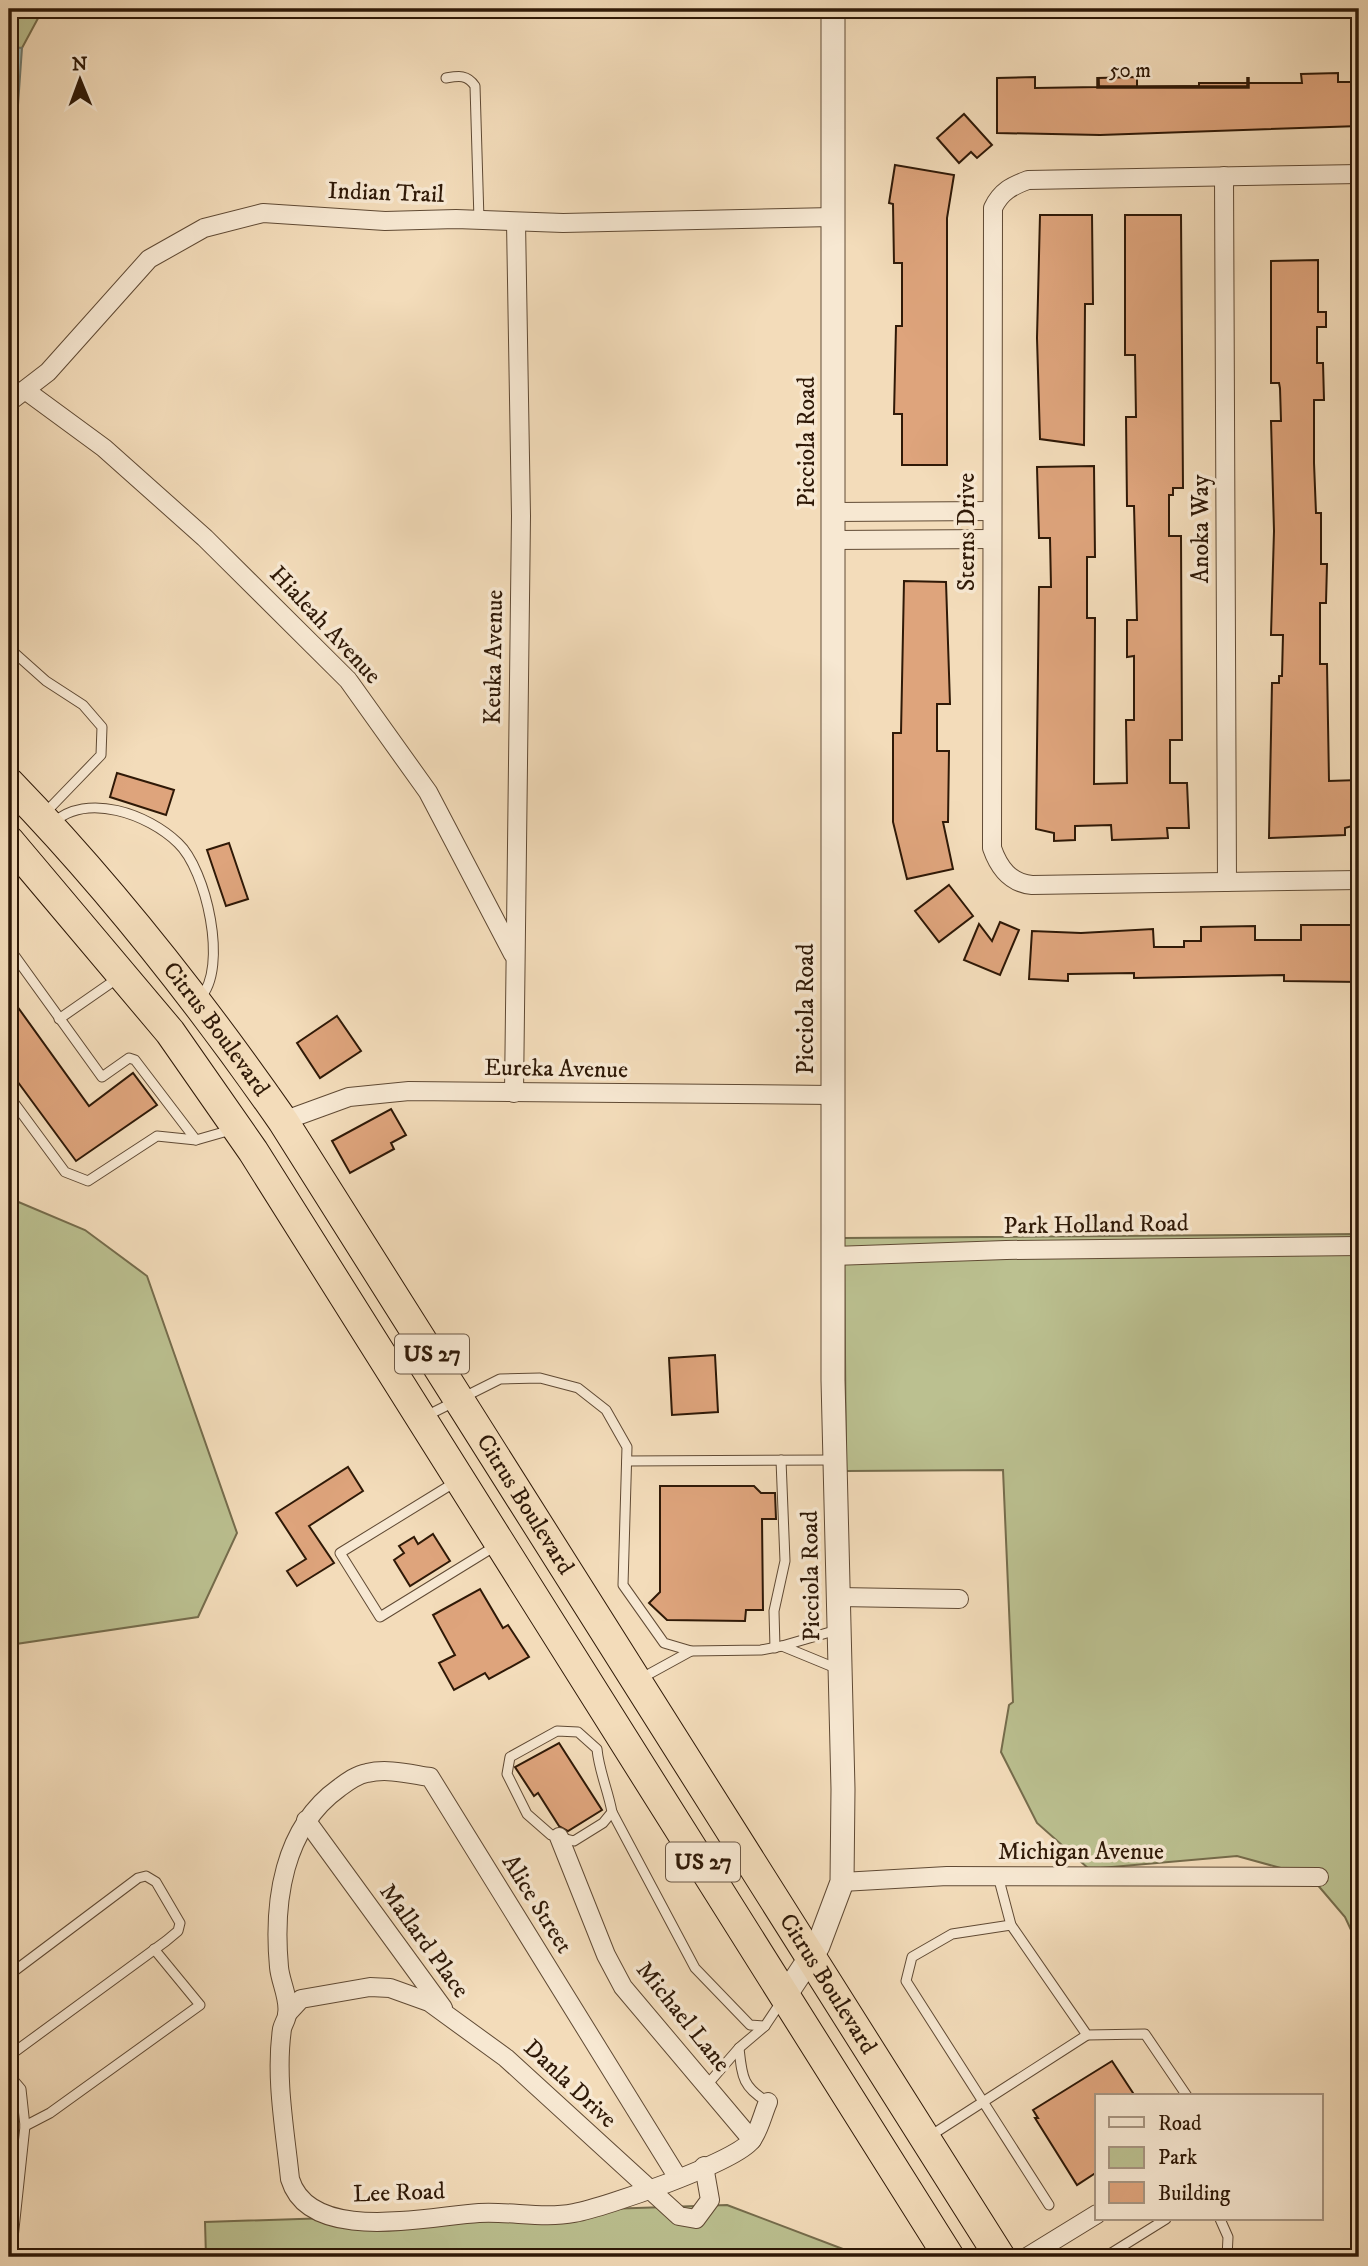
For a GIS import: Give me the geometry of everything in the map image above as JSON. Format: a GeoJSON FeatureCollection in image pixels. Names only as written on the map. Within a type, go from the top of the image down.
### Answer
{"type":"FeatureCollection","features":[{"type":"Feature","properties":{"kind":"highway","name":"Citrus Boulevard"},"geometry":{"type":"LineString","coordinates":[[9,783],[46,821],[197,1001],[283,1121],[1000,2257]]}},
{"type":"Feature","properties":{"kind":"highway","name":"Citrus Boulevard"},"geometry":{"type":"LineString","coordinates":[[12,850],[92,937],[170,1032],[236,1128],[424,1417],[451,1485],[608,1739],[786,1994],[949,2257]]}},
{"type":"Feature","properties":{"kind":"highway"},"geometry":{"type":"LineString","coordinates":[[92,937],[149,982],[247,1104],[265,1116],[283,1121]]}},
{"type":"Feature","properties":{"kind":"highway"},"geometry":{"type":"LineString","coordinates":[[236,1128],[278,1148],[299,1172],[350,1254],[414,1326]]}},
{"type":"Feature","properties":{"kind":"street","name":"Picciola Road"},"geometry":{"type":"LineString","coordinates":[[786,1994],[810,1958],[842,1882],[833,1256],[833,9]]}},
{"type":"Feature","properties":{"kind":"street","name":"Sterns Drive"},"geometry":{"type":"LineString","coordinates":[[1359,174],[1028,180],[1011,187],[998,197],[993,208],[992,511],[992,848],[997,863],[1006,875],[1022,884],[1032,885],[1359,880]]}},
{"type":"Feature","properties":{"kind":"street","name":"Anoka Way"},"geometry":{"type":"LineString","coordinates":[[1224,176],[1227,882]]}},
{"type":"Feature","properties":{"kind":"street","name":"Indian Trail"},"geometry":{"type":"LineString","coordinates":[[9,402],[48,372],[149,259],[204,228],[263,213],[385,220],[516,222],[833,217]]}},
{"type":"Feature","properties":{"kind":"street","name":"Keuka Avenue"},"geometry":{"type":"LineString","coordinates":[[514,1093],[521,516],[516,222]]}},
{"type":"Feature","properties":{"kind":"street","name":"Hialeah Avenue"},"geometry":{"type":"LineString","coordinates":[[25,390],[104,448],[205,538],[348,680],[428,792],[514,957]]}},
{"type":"Feature","properties":{"kind":"street"},"geometry":{"type":"LineString","coordinates":[[833,512],[992,511]]}},
{"type":"Feature","properties":{"kind":"street"},"geometry":{"type":"LineString","coordinates":[[833,540],[992,539]]}},
{"type":"Feature","properties":{"kind":"street","name":"Eureka Avenue"},"geometry":{"type":"LineString","coordinates":[[283,1121],[349,1097],[409,1091],[833,1095]]}},
{"type":"Feature","properties":{"kind":"street","name":"Park Holland Road"},"geometry":{"type":"LineString","coordinates":[[833,1256],[1006,1250],[1359,1246]]}},
{"type":"Feature","properties":{"kind":"street"},"geometry":{"type":"LineString","coordinates":[[838,1597],[960,1599]]}},
{"type":"Feature","properties":{"kind":"street","name":"Alice Street"},"geometry":{"type":"LineString","coordinates":[[306,1820],[332,1793],[367,1773],[391,1771],[430,1777],[678,2178]]}},
{"type":"Feature","properties":{"kind":"street","name":"Lee Road"},"geometry":{"type":"LineString","coordinates":[[306,1820],[289,1851],[282,1882],[279,1968],[288,2013],[283,2027],[281,2051],[290,2179],[293,2190],[307,2205],[338,2219],[388,2222],[477,2213],[571,2214],[652,2189],[704,2166],[752,2140]]}},
{"type":"Feature","properties":{"kind":"street","name":"Mallard Place"},"geometry":{"type":"LineString","coordinates":[[306,1820],[451,2019]]}},
{"type":"Feature","properties":{"kind":"street","name":"Michael Lane"},"geometry":{"type":"LineString","coordinates":[[559,1837],[606,1955],[624,1987],[752,2140]]}},
{"type":"Feature","properties":{"kind":"street","name":"Michigan Avenue"},"geometry":{"type":"LineString","coordinates":[[842,1882],[998,1876],[1319,1877]]}},
{"type":"Feature","properties":{"kind":"street","name":"Mallard Place"},"geometry":{"type":"LineString","coordinates":[[288,2013],[301,1999],[343,1990],[390,1988],[429,2002],[451,2019]]}},
{"type":"Feature","properties":{"kind":"street","name":"Danla Drive"},"geometry":{"type":"LineString","coordinates":[[451,2019],[506,2058],[679,2216],[696,2219],[710,2200],[704,2166]]}},
{"type":"Feature","properties":{"kind":"street"},"geometry":{"type":"LineString","coordinates":[[752,2140],[768,2102]]}},
{"type":"Feature","properties":{"kind":"street"},"geometry":{"type":"LineString","coordinates":[[1027,2257],[1095,2215]]}},
{"type":"Feature","properties":{"kind":"lane"},"geometry":{"type":"LineString","coordinates":[[446,78],[462,76],[470,79],[475,86],[479,220]]}},
{"type":"Feature","properties":{"kind":"lane"},"geometry":{"type":"LineString","coordinates":[[9,648],[46,681],[83,705],[102,727],[101,755],[46,821]]}},
{"type":"Feature","properties":{"kind":"lane"},"geometry":{"type":"LineString","coordinates":[[46,821],[65,812],[86,808],[116,810],[150,823],[180,844],[207,896],[214,962],[205,993],[197,1001]]}},
{"type":"Feature","properties":{"kind":"lane"},"geometry":{"type":"LineString","coordinates":[[9,948],[102,1077],[129,1058],[135,1060],[196,1140]]}},
{"type":"Feature","properties":{"kind":"lane"},"geometry":{"type":"LineString","coordinates":[[59,1019],[124,975]]}},
{"type":"Feature","properties":{"kind":"lane"},"geometry":{"type":"LineString","coordinates":[[9,1096],[65,1172],[88,1181],[157,1136],[196,1140],[236,1128]]}},
{"type":"Feature","properties":{"kind":"lane"},"geometry":{"type":"LineString","coordinates":[[424,1417],[500,1379],[540,1378],[578,1388],[606,1409],[627,1447],[623,1585],[664,1643],[691,1651],[778,1647],[839,1630]]}},
{"type":"Feature","properties":{"kind":"lane"},"geometry":{"type":"LineString","coordinates":[[778,1647],[774,1611],[785,1560],[781,1460]]}},
{"type":"Feature","properties":{"kind":"lane"},"geometry":{"type":"LineString","coordinates":[[627,1461],[835,1460]]}},
{"type":"Feature","properties":{"kind":"lane"},"geometry":{"type":"LineString","coordinates":[[451,1485],[340,1553],[380,1617],[491,1549]]}},
{"type":"Feature","properties":{"kind":"lane"},"geometry":{"type":"LineString","coordinates":[[778,1647],[840,1670]]}},
{"type":"Feature","properties":{"kind":"lane"},"geometry":{"type":"LineString","coordinates":[[638,1681],[691,1651]]}},
{"type":"Feature","properties":{"kind":"lane"},"geometry":{"type":"LineString","coordinates":[[557,1731],[578,1732],[608,1739],[599,1772],[608,1789],[612,1812],[603,1823],[574,1841],[551,1835],[527,1814],[507,1773],[510,1757],[557,1731]]}},
{"type":"Feature","properties":{"kind":"lane","name":"Michael Lane"},"geometry":{"type":"LineString","coordinates":[[612,1812],[695,1968],[750,2025],[765,2026]]}},
{"type":"Feature","properties":{"kind":"lane"},"geometry":{"type":"LineString","coordinates":[[9,1975],[138,1878],[146,1876],[156,1882],[180,1923],[178,1931],[154,1950],[9,2056]]}},
{"type":"Feature","properties":{"kind":"lane"},"geometry":{"type":"LineString","coordinates":[[998,1876],[1011,1925],[1087,2035]]}},
{"type":"Feature","properties":{"kind":"lane"},"geometry":{"type":"LineString","coordinates":[[1011,1925],[952,1934],[912,1957],[906,1981],[984,2099],[1049,2205]]}},
{"type":"Feature","properties":{"kind":"lane"},"geometry":{"type":"LineString","coordinates":[[25,2126],[50,2113],[200,2005],[154,1950]]}},
{"type":"Feature","properties":{"kind":"lane"},"geometry":{"type":"LineString","coordinates":[[706,2085],[739,2048],[765,2026],[786,1994]]}},
{"type":"Feature","properties":{"kind":"lane"},"geometry":{"type":"LineString","coordinates":[[924,2139],[1087,2035],[1145,2034],[1186,2094]]}},
{"type":"Feature","properties":{"kind":"lane"},"geometry":{"type":"LineString","coordinates":[[739,2048],[741,2073],[750,2092],[768,2102]]}},
{"type":"Feature","properties":{"kind":"lane"},"geometry":{"type":"LineString","coordinates":[[9,2075],[21,2089],[25,2126],[11,2257]]}},
{"type":"Feature","properties":{"kind":"lane"},"geometry":{"type":"LineString","coordinates":[[1105,2257],[1164,2220]]}},
{"type":"Feature","properties":{"kind":"lane"},"geometry":{"type":"LineString","coordinates":[[1220,2220],[1228,2237],[1228,2256]]}},
{"type":"Feature","properties":{"kind":"green space"},"geometry":{"type":"Polygon","coordinates":[[[9,9],[43,9],[22,48],[9,49],[9,9]]]}},
{"type":"Feature","properties":{"kind":"green space"},"geometry":{"type":"Polygon","coordinates":[[[9,1198],[85,1230],[147,1276],[237,1533],[198,1617],[9,1645],[9,1198]]]}},
{"type":"Feature","properties":{"kind":"green space"},"geometry":{"type":"Polygon","coordinates":[[[1359,1234],[1359,1947],[1345,1917],[1310,1876],[1237,1856],[1089,1869],[1037,1823],[1001,1752],[1009,1705],[1013,1702],[1003,1470],[846,1471],[844,1238],[1359,1234]]]}},
{"type":"Feature","properties":{"kind":"green space"},"geometry":{"type":"Polygon","coordinates":[[[727,2205],[843,2249],[844,2257],[206,2257],[205,2222],[727,2205]]]}},
{"type":"Feature","properties":{"kind":"water"},"geometry":{"type":"Polygon","coordinates":[[[10,47],[22,48],[14,162],[9,167],[10,47]]]}},
{"type":"Feature","properties":{"kind":"building"},"geometry":{"type":"Polygon","coordinates":[[[1338,73],[1338,82],[1359,82],[1359,126],[1100,135],[997,133],[997,78],[1035,77],[1035,88],[1099,87],[1098,78],[1137,77],[1137,87],[1199,86],[1199,83],[1302,83],[1301,74],[1338,73]]]}},
{"type":"Feature","properties":{"kind":"building"},"geometry":{"type":"Polygon","coordinates":[[[964,114],[992,145],[977,158],[971,152],[959,163],[937,138],[964,114]]]}},
{"type":"Feature","properties":{"kind":"building"},"geometry":{"type":"Polygon","coordinates":[[[895,165],[954,175],[947,218],[947,465],[902,465],[902,414],[894,414],[896,326],[902,326],[902,263],[894,263],[893,204],[889,203],[895,165]]]}},
{"type":"Feature","properties":{"kind":"building"},"geometry":{"type":"Polygon","coordinates":[[[1040,215],[1092,215],[1093,304],[1085,304],[1084,445],[1040,439],[1037,338],[1040,215]]]}},
{"type":"Feature","properties":{"kind":"building"},"geometry":{"type":"Polygon","coordinates":[[[1125,215],[1181,215],[1183,488],[1173,488],[1173,495],[1169,495],[1169,536],[1181,536],[1182,740],[1170,740],[1170,783],[1187,783],[1189,828],[1167,828],[1168,838],[1112,840],[1111,825],[1075,826],[1075,840],[1054,841],[1054,833],[1036,829],[1039,587],[1051,587],[1050,538],[1039,538],[1037,467],[1094,466],[1095,557],[1087,557],[1087,618],[1095,618],[1094,784],[1127,783],[1126,720],[1134,720],[1134,656],[1127,657],[1127,620],[1137,620],[1134,506],[1127,506],[1126,417],[1136,417],[1135,355],[1125,355],[1125,215]]]}},
{"type":"Feature","properties":{"kind":"building"},"geometry":{"type":"Polygon","coordinates":[[[1318,260],[1318,312],[1326,312],[1326,327],[1317,327],[1317,363],[1323,363],[1324,400],[1314,400],[1316,513],[1321,513],[1321,564],[1327,564],[1326,603],[1320,603],[1320,664],[1327,664],[1329,781],[1359,780],[1359,824],[1345,828],[1345,835],[1269,838],[1272,683],[1279,683],[1279,676],[1282,676],[1283,635],[1271,635],[1274,531],[1271,421],[1281,421],[1279,383],[1271,383],[1271,261],[1318,260]]]}},
{"type":"Feature","properties":{"kind":"building"},"geometry":{"type":"Polygon","coordinates":[[[904,581],[946,582],[950,704],[937,704],[937,751],[949,751],[948,822],[943,822],[953,869],[907,879],[893,822],[893,733],[901,733],[904,581]]]}},
{"type":"Feature","properties":{"kind":"building"},"geometry":{"type":"Polygon","coordinates":[[[117,773],[174,790],[166,815],[110,797],[117,773]]]}},
{"type":"Feature","properties":{"kind":"building"},"geometry":{"type":"Polygon","coordinates":[[[229,843],[248,899],[226,906],[207,850],[229,843]]]}},
{"type":"Feature","properties":{"kind":"building"},"geometry":{"type":"Polygon","coordinates":[[[949,885],[973,916],[939,942],[915,911],[949,885]]]}},
{"type":"Feature","properties":{"kind":"building"},"geometry":{"type":"Polygon","coordinates":[[[1000,922],[1019,930],[1000,975],[964,960],[979,924],[992,941],[1000,922]]]}},
{"type":"Feature","properties":{"kind":"building"},"geometry":{"type":"Polygon","coordinates":[[[1301,925],[1359,925],[1359,982],[1284,981],[1284,975],[1134,978],[1134,973],[1068,974],[1068,981],[1029,979],[1032,931],[1081,933],[1153,929],[1154,947],[1184,947],[1184,941],[1201,941],[1201,927],[1255,926],[1255,940],[1301,940],[1301,925]]]}},
{"type":"Feature","properties":{"kind":"building"},"geometry":{"type":"Polygon","coordinates":[[[9,995],[89,1106],[133,1073],[157,1105],[76,1161],[9,1070],[9,995]]]}},
{"type":"Feature","properties":{"kind":"building"},"geometry":{"type":"Polygon","coordinates":[[[337,1016],[361,1051],[320,1078],[297,1043],[337,1016]]]}},
{"type":"Feature","properties":{"kind":"building"},"geometry":{"type":"Polygon","coordinates":[[[391,1109],[406,1135],[391,1143],[394,1149],[350,1173],[332,1141],[391,1109]]]}},
{"type":"Feature","properties":{"kind":"building"},"geometry":{"type":"Polygon","coordinates":[[[715,1355],[718,1412],[672,1415],[669,1358],[715,1355]]]}},
{"type":"Feature","properties":{"kind":"building"},"geometry":{"type":"Polygon","coordinates":[[[348,1467],[363,1491],[309,1526],[334,1563],[297,1586],[287,1571],[306,1559],[276,1513],[348,1467]]]}},
{"type":"Feature","properties":{"kind":"building"},"geometry":{"type":"Polygon","coordinates":[[[660,1486],[754,1486],[761,1493],[775,1493],[776,1519],[762,1519],[763,1610],[746,1610],[745,1621],[667,1620],[649,1603],[660,1592],[660,1486]]]}},
{"type":"Feature","properties":{"kind":"building"},"geometry":{"type":"Polygon","coordinates":[[[433,1534],[450,1561],[410,1586],[394,1560],[404,1553],[399,1546],[414,1537],[418,1544],[433,1534]]]}},
{"type":"Feature","properties":{"kind":"building"},"geometry":{"type":"Polygon","coordinates":[[[480,1589],[503,1628],[508,1625],[529,1657],[489,1679],[485,1673],[454,1690],[439,1663],[455,1655],[433,1615],[480,1589]]]}},
{"type":"Feature","properties":{"kind":"building"},"geometry":{"type":"Polygon","coordinates":[[[559,1743],[602,1810],[568,1831],[559,1826],[538,1793],[534,1796],[515,1767],[559,1743]]]}},
{"type":"Feature","properties":{"kind":"building"},"geometry":{"type":"Polygon","coordinates":[[[1112,2061],[1134,2094],[1095,2094],[1095,2173],[1077,2185],[1035,2118],[1038,2118],[1033,2110],[1112,2061]]]}}]}
